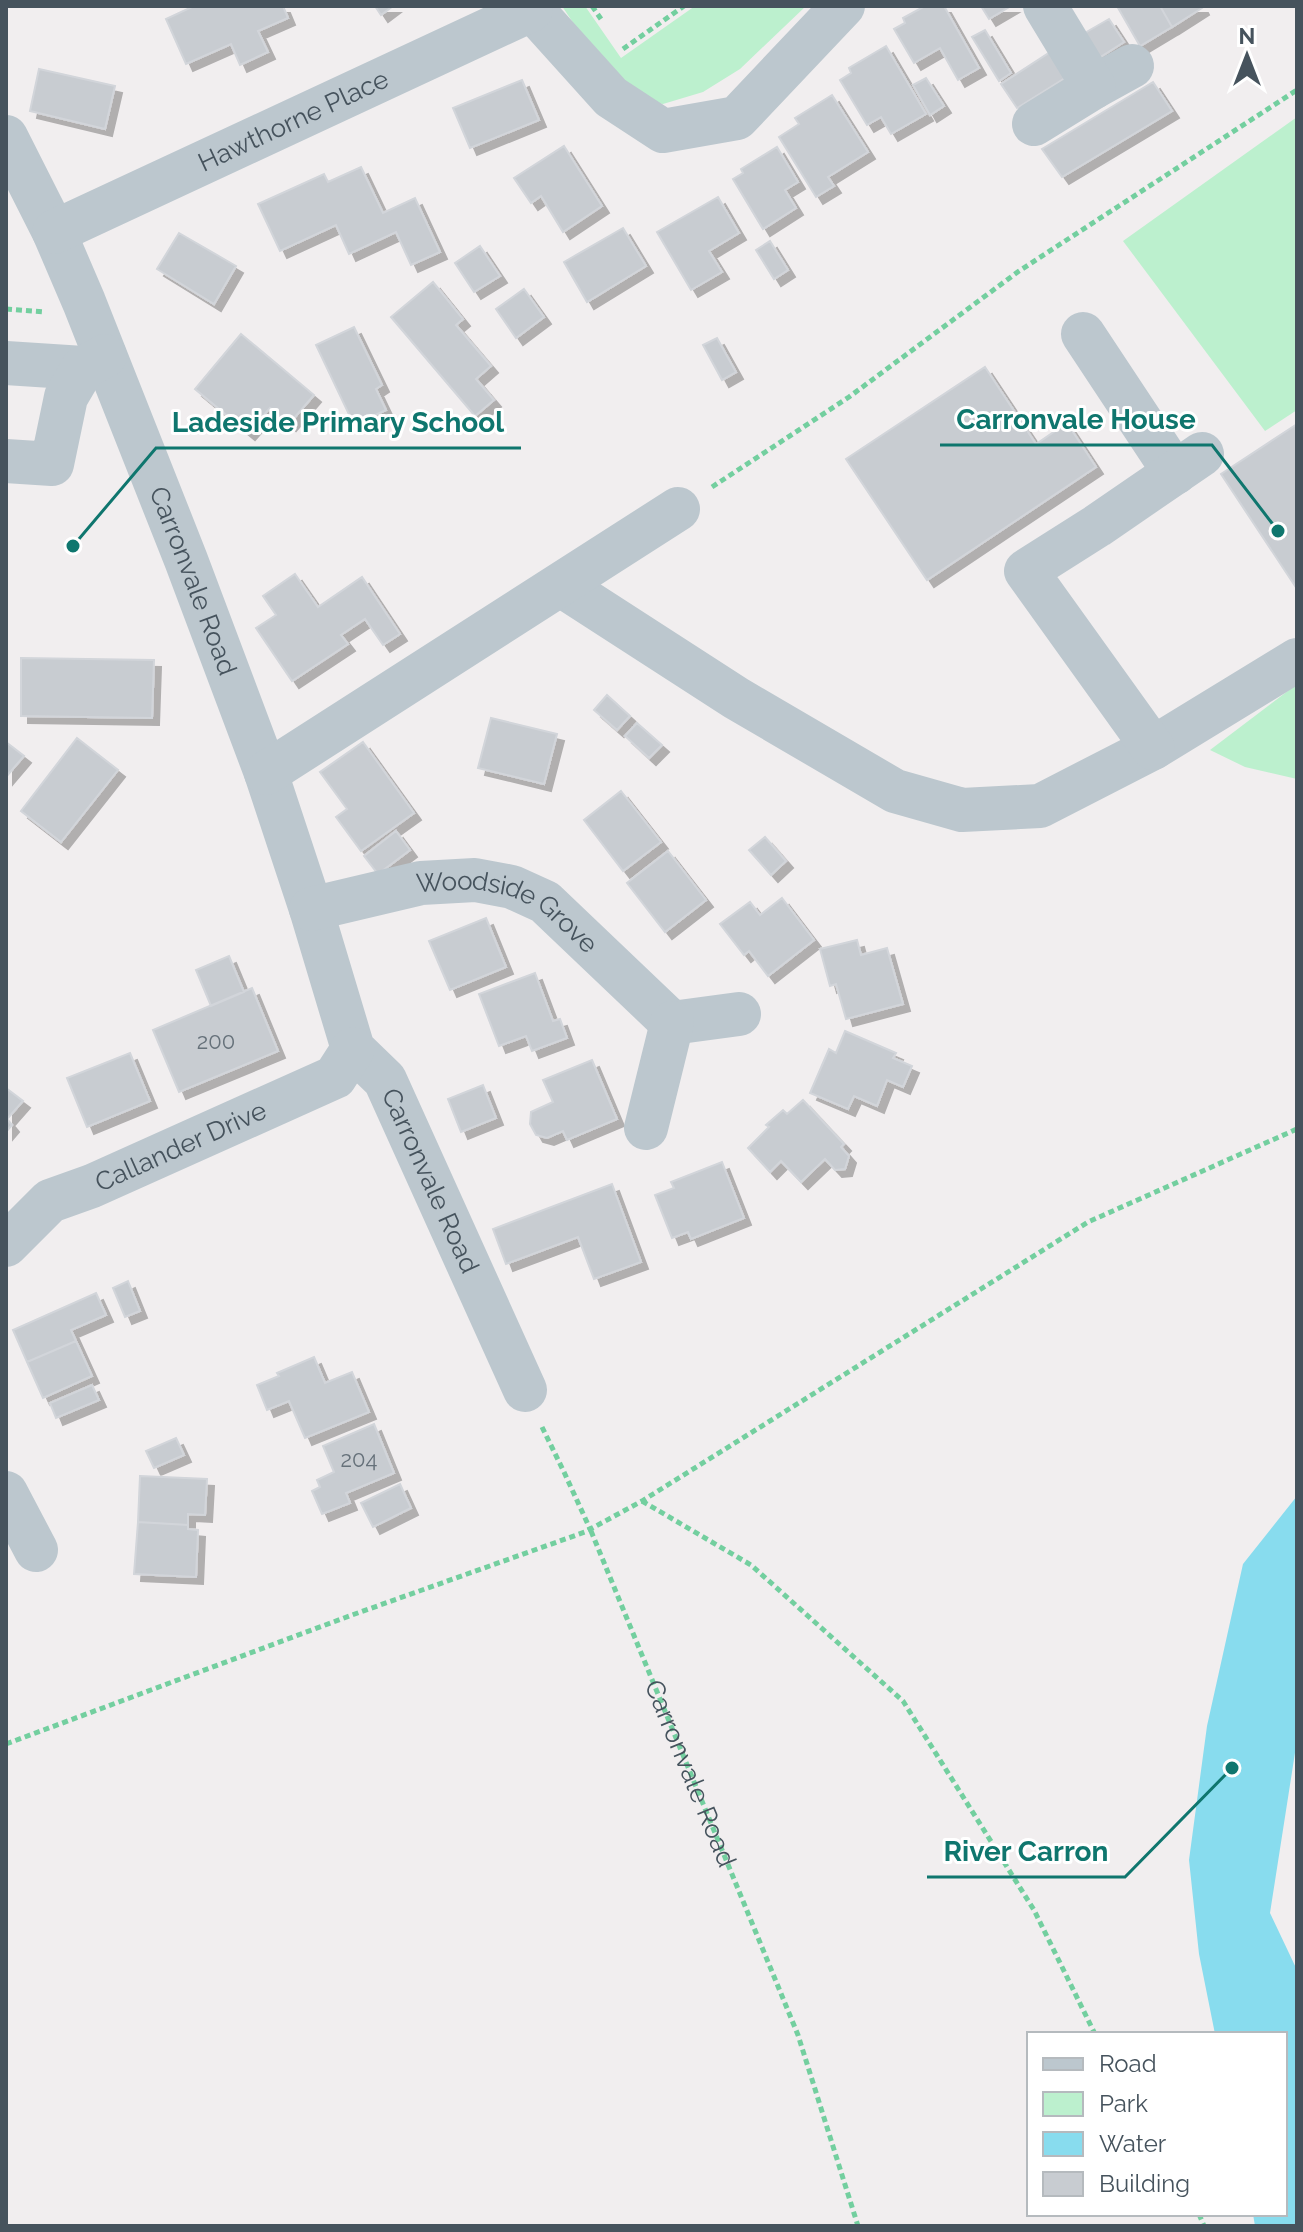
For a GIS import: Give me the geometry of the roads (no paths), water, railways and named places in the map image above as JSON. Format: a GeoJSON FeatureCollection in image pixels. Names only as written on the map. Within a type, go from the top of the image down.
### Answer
{"type":"FeatureCollection","features":[{"type":"Feature","properties":{"kind":"street"},"geometry":{"type":"LineString","coordinates":[[530,8],[611,97],[663,131],[737,118],[843,6]]}},
{"type":"Feature","properties":{"kind":"street"},"geometry":{"type":"LineString","coordinates":[[1045,6],[1094,87]]}},
{"type":"Feature","properties":{"kind":"street","name":"Hawthorne Place"},"geometry":{"type":"LineString","coordinates":[[54,232],[530,8]]}},
{"type":"Feature","properties":{"kind":"street"},"geometry":{"type":"LineString","coordinates":[[1034,124],[1132,66]]}},
{"type":"Feature","properties":{"kind":"street","name":"Carronvale Road"},"geometry":{"type":"LineString","coordinates":[[6,137],[54,232],[94,362],[186,560],[266,773],[353,1049],[385,1080],[525,1390]]}},
{"type":"Feature","properties":{"kind":"street"},"geometry":{"type":"LineString","coordinates":[[1083,334],[1188,464],[1026,571],[1153,748]]}},
{"type":"Feature","properties":{"kind":"street"},"geometry":{"type":"LineString","coordinates":[[6,363],[94,362]]}},
{"type":"Feature","properties":{"kind":"street"},"geometry":{"type":"LineString","coordinates":[[6,461],[52,464],[66,397],[94,362]]}},
{"type":"Feature","properties":{"kind":"street"},"geometry":{"type":"LineString","coordinates":[[266,773],[678,509]]}},
{"type":"Feature","properties":{"kind":"street"},"geometry":{"type":"LineString","coordinates":[[561,585],[736,698],[895,791],[962,810],[1040,806],[1153,748],[1297,660]]}},
{"type":"Feature","properties":{"kind":"street","name":"Woodside Grove"},"geometry":{"type":"LineString","coordinates":[[311,909],[421,883],[475,880],[512,887],[545,902],[672,1023]]}},
{"type":"Feature","properties":{"kind":"street"},"geometry":{"type":"LineString","coordinates":[[646,1128],[672,1023],[739,1014]]}},
{"type":"Feature","properties":{"kind":"street","name":"Callander Drive"},"geometry":{"type":"LineString","coordinates":[[7,1241],[50,1201],[92,1186],[335,1077],[353,1049]]}},
{"type":"Feature","properties":{"kind":"street"},"geometry":{"type":"LineString","coordinates":[[6,1493],[36,1550]]}},
{"type":"Feature","properties":{"kind":"water"},"geometry":{"type":"Polygon","coordinates":[[[1297,1496],[1297,1740],[1270,1913],[1297,1970],[1297,2226],[1255,2226],[1253,2216],[1287,2216],[1287,2032],[1215,2032],[1199,1954],[1189,1860],[1207,1726],[1243,1564],[1297,1496]]]}},
{"type":"Feature","properties":{"kind":"place","name":"Carronvale House"},"geometry":{"type":"Point","coordinates":[1278,531]}},
{"type":"Feature","properties":{"kind":"place","name":"Ladeside Primary School"},"geometry":{"type":"Point","coordinates":[73,546]}},
{"type":"Feature","properties":{"kind":"place","name":"River Carron"},"geometry":{"type":"Point","coordinates":[1232,1768]}}]}
